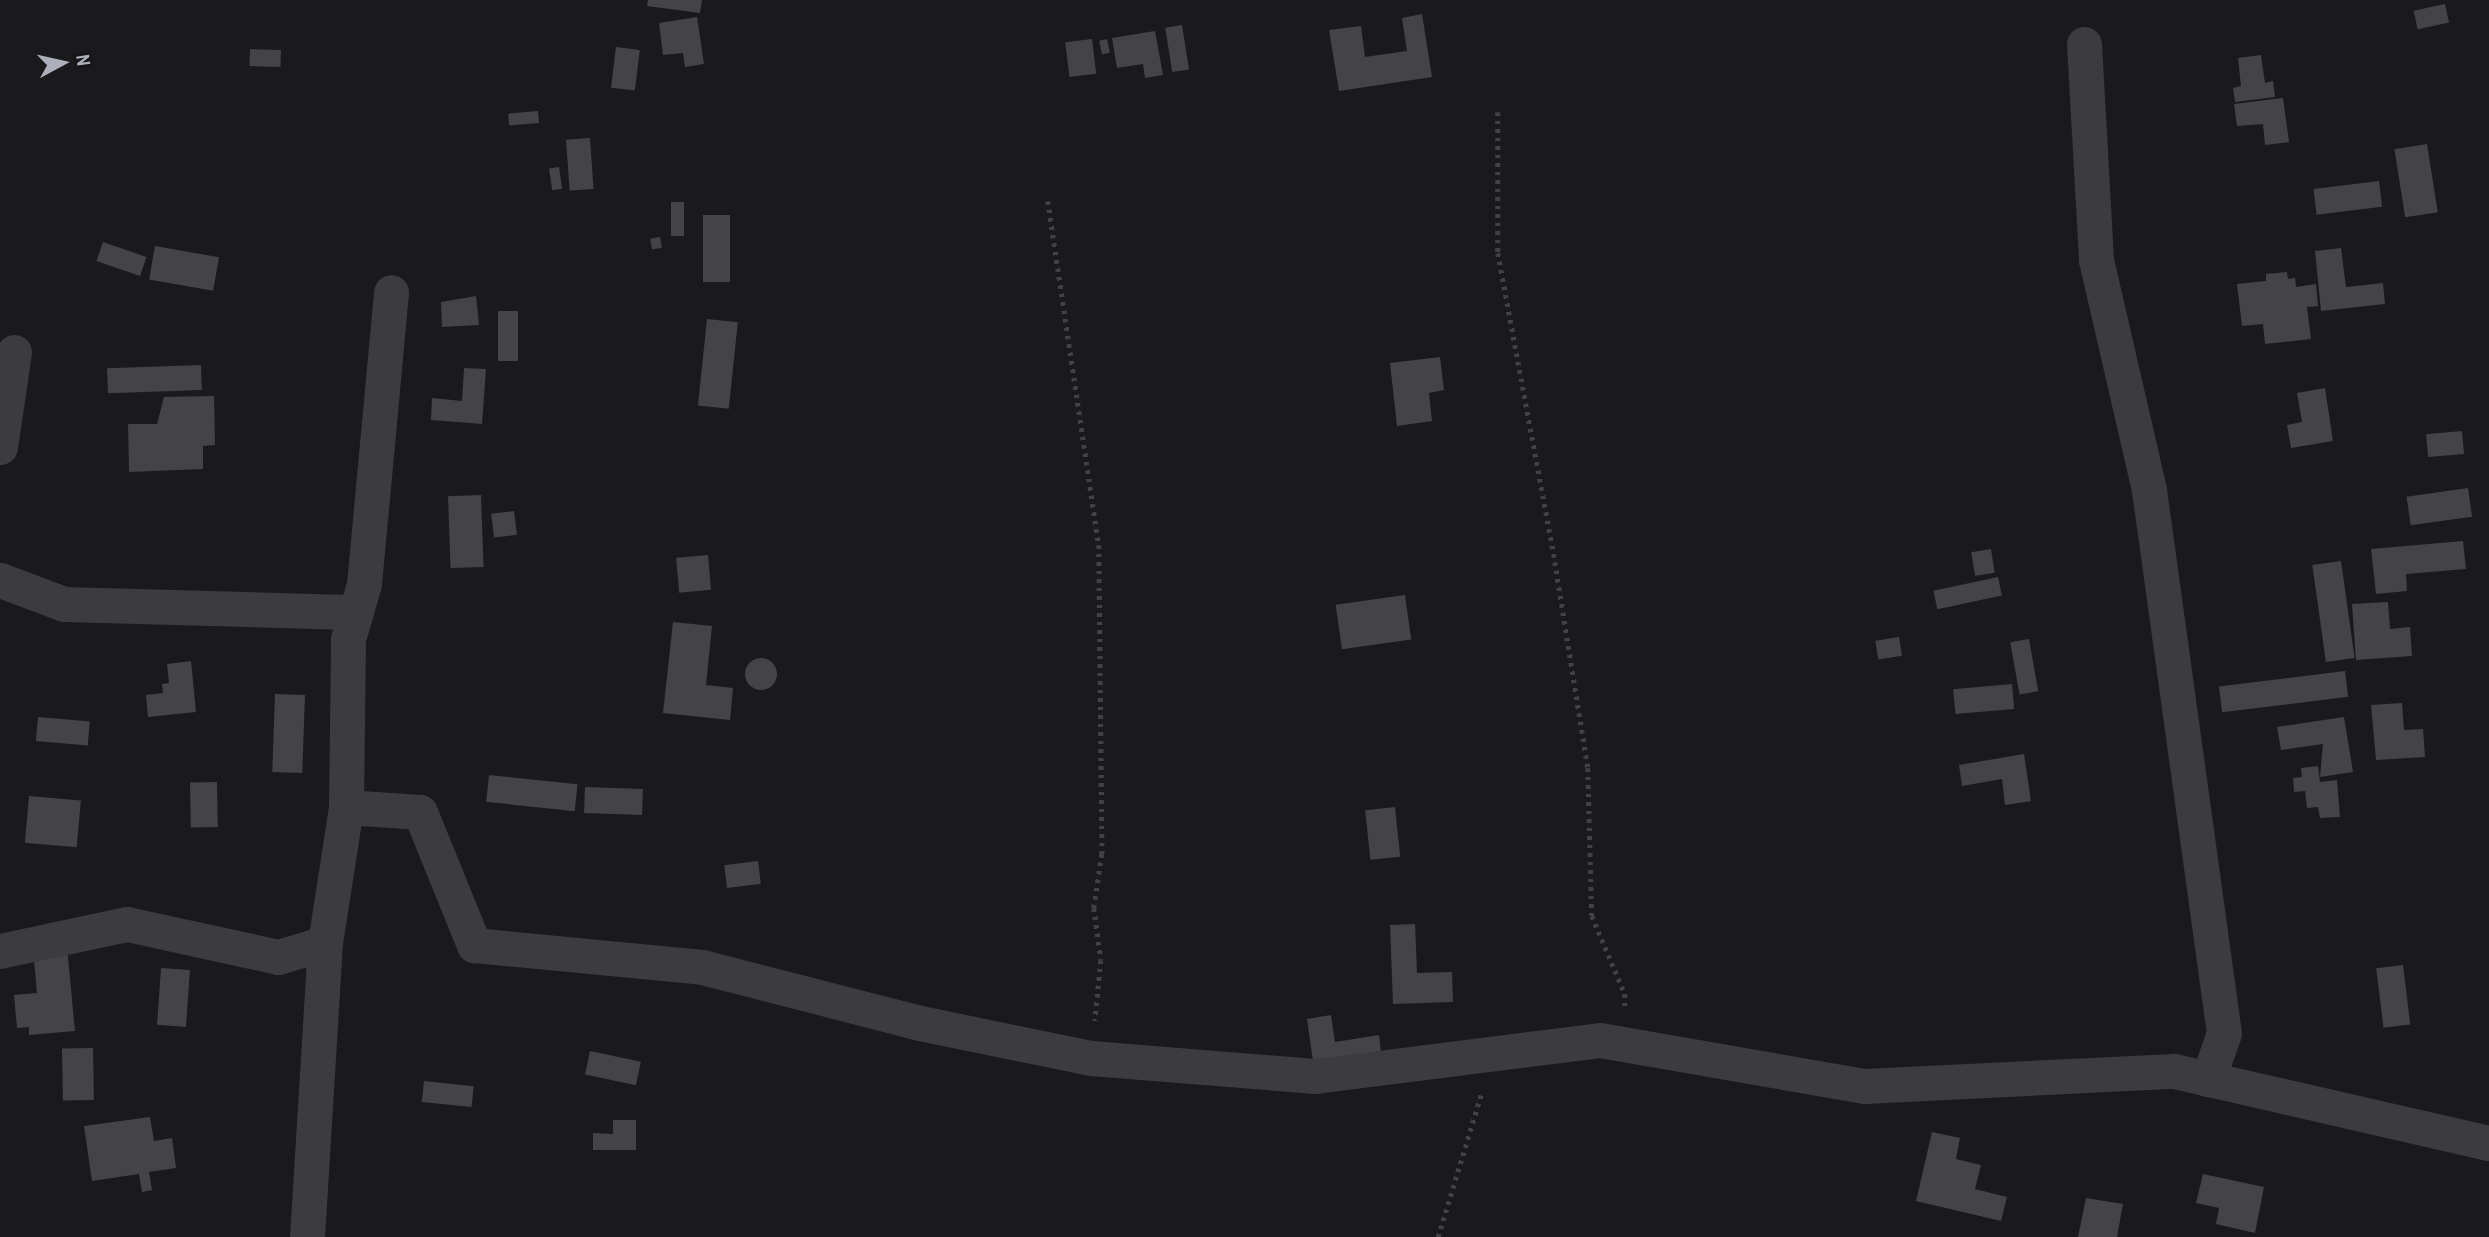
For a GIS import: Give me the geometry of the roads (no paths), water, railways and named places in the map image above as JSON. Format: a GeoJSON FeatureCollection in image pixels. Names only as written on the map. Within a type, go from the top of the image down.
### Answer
{"type":"FeatureCollection","features":[{"type":"Feature","properties":{"kind":"street"},"geometry":{"type":"LineString","coordinates":[[2084,44],[2096,260],[2150,490],[2224,1033],[2208,1079]]}},
{"type":"Feature","properties":{"kind":"street"},"geometry":{"type":"LineString","coordinates":[[307,1237],[325,943],[346,807],[348,639],[365,584],[391,292]]}},
{"type":"Feature","properties":{"kind":"street"},"geometry":{"type":"LineString","coordinates":[[0,447],[14,352]]}},
{"type":"Feature","properties":{"kind":"street"},"geometry":{"type":"LineString","coordinates":[[0,580],[64,604],[356,612]]}},
{"type":"Feature","properties":{"kind":"street"},"geometry":{"type":"LineString","coordinates":[[346,807],[420,813],[474,945],[702,967],[920,1023],[1091,1058],[1315,1076],[1600,1040],[1864,1086],[2174,1072],[2489,1143]]}},
{"type":"Feature","properties":{"kind":"street"},"geometry":{"type":"LineString","coordinates":[[0,951],[127,925],[278,957],[325,943]]}}]}
